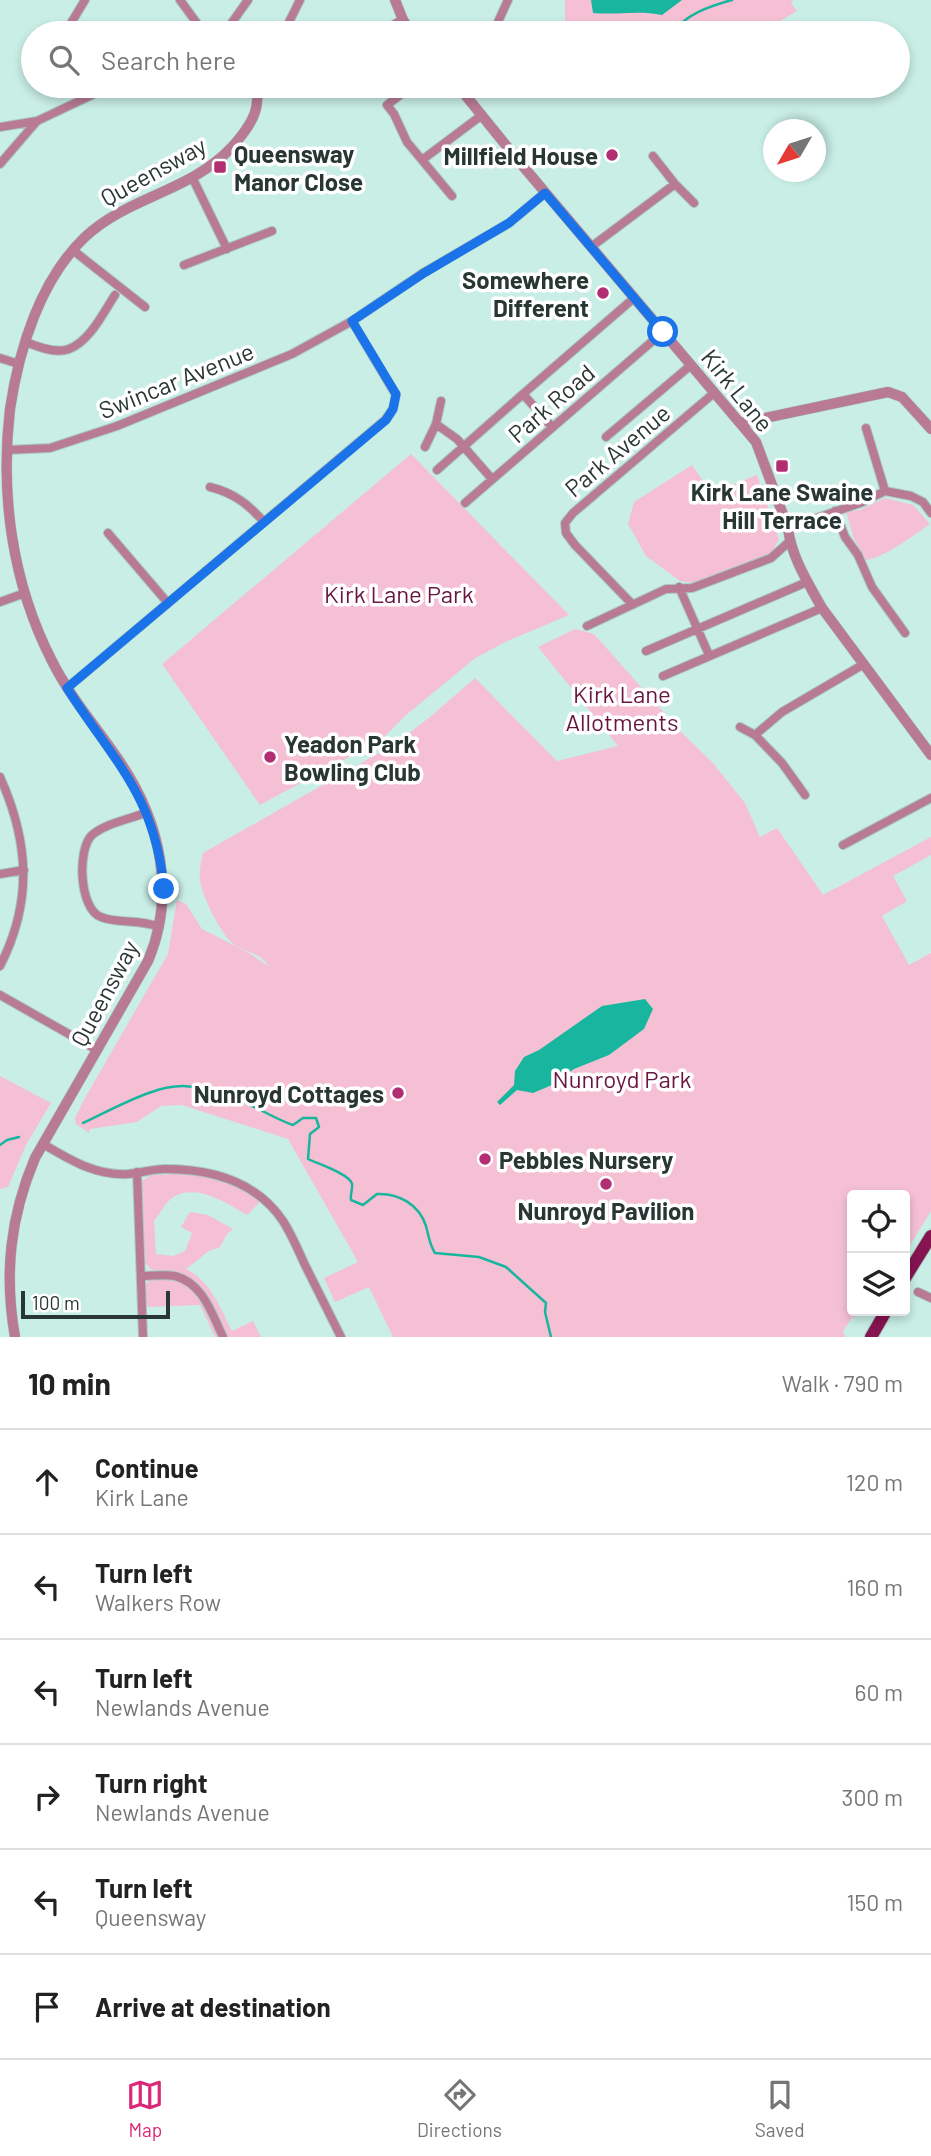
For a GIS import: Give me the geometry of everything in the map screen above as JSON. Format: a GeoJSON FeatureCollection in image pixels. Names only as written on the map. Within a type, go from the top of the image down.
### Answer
{"type":"FeatureCollection","features":[{"type":"Feature","properties":{"kind":"main road"},"geometry":{"type":"LineString","coordinates":[[910,1270],[931,1236]]}},
{"type":"Feature","properties":{"kind":"main road"},"geometry":{"type":"LineString","coordinates":[[871,1337],[883,1316]]}},
{"type":"Feature","properties":{"kind":"street"},"geometry":{"type":"LineString","coordinates":[[72,21],[85,0]]}},
{"type":"Feature","properties":{"kind":"street"},"geometry":{"type":"LineString","coordinates":[[180,0],[194,21]]}},
{"type":"Feature","properties":{"kind":"street"},"geometry":{"type":"LineString","coordinates":[[233,21],[248,0]]}},
{"type":"Feature","properties":{"kind":"street"},"geometry":{"type":"LineString","coordinates":[[290,21],[300,0]]}},
{"type":"Feature","properties":{"kind":"street"},"geometry":{"type":"LineString","coordinates":[[395,0],[403,20]]}},
{"type":"Feature","properties":{"kind":"street"},"geometry":{"type":"LineString","coordinates":[[498,21],[508,0]]}},
{"type":"Feature","properties":{"kind":"street"},"geometry":{"type":"LineString","coordinates":[[0,127],[37,121],[86,98]]}},
{"type":"Feature","properties":{"kind":"street","name":"Queensway"},"geometry":{"type":"LineString","coordinates":[[15,1337],[9,1284],[12,1231],[22,1192],[43,1144],[148,961],[163,909],[162,876],[155,836],[147,812],[122,765],[67,688],[36,626],[24,593],[8,517],[6,450],[10,408],[19,364],[47,290],[74,251],[94,230],[126,208],[192,179],[216,164],[248,127],[256,111],[257,98]]}},
{"type":"Feature","properties":{"kind":"street"},"geometry":{"type":"LineString","coordinates":[[396,98],[387,106],[394,114],[407,142],[452,196]]}},
{"type":"Feature","properties":{"kind":"street","name":"Kirk Lane"},"geometry":{"type":"LineString","coordinates":[[472,98],[482,115],[545,193],[741,423],[761,451],[790,541],[807,582],[822,608],[931,755]]}},
{"type":"Feature","properties":{"kind":"street"},"geometry":{"type":"LineString","coordinates":[[422,160],[482,115]]}},
{"type":"Feature","properties":{"kind":"street"},"geometry":{"type":"LineString","coordinates":[[0,164],[37,121]]}},
{"type":"Feature","properties":{"kind":"street"},"geometry":{"type":"LineString","coordinates":[[653,156],[694,203]]}},
{"type":"Feature","properties":{"kind":"street"},"geometry":{"type":"LineString","coordinates":[[192,179],[227,249]]}},
{"type":"Feature","properties":{"kind":"street"},"geometry":{"type":"LineString","coordinates":[[591,247],[675,184]]}},
{"type":"Feature","properties":{"kind":"street","name":"Swincar Avenue"},"geometry":{"type":"LineString","coordinates":[[6,450],[50,448],[117,426],[292,354],[352,321],[424,273],[509,223],[545,193]]}},
{"type":"Feature","properties":{"kind":"street"},"geometry":{"type":"LineString","coordinates":[[184,265],[272,231]]}},
{"type":"Feature","properties":{"kind":"street"},"geometry":{"type":"LineString","coordinates":[[74,251],[145,307]]}},
{"type":"Feature","properties":{"kind":"street"},"geometry":{"type":"LineString","coordinates":[[26,342],[51,350],[68,350],[86,337],[116,295]]}},
{"type":"Feature","properties":{"kind":"street"},"geometry":{"type":"LineString","coordinates":[[437,470],[634,298]]}},
{"type":"Feature","properties":{"kind":"street"},"geometry":{"type":"LineString","coordinates":[[67,688],[386,420],[393,409],[396,394],[352,321]]}},
{"type":"Feature","properties":{"kind":"street","name":"Park Road"},"geometry":{"type":"LineString","coordinates":[[465,503],[663,332]]}},
{"type":"Feature","properties":{"kind":"street"},"geometry":{"type":"LineString","coordinates":[[0,358],[19,364]]}},
{"type":"Feature","properties":{"kind":"street"},"geometry":{"type":"LineString","coordinates":[[606,437],[691,365]]}},
{"type":"Feature","properties":{"kind":"street"},"geometry":{"type":"LineString","coordinates":[[741,423],[888,392],[902,397],[931,429]]}},
{"type":"Feature","properties":{"kind":"street","name":"Park Avenue"},"geometry":{"type":"LineString","coordinates":[[632,604],[575,545],[566,533],[565,523],[573,513],[714,393]]}},
{"type":"Feature","properties":{"kind":"street"},"geometry":{"type":"LineString","coordinates":[[523,394],[552,427]]}},
{"type":"Feature","properties":{"kind":"street"},"geometry":{"type":"LineString","coordinates":[[425,447],[436,424],[441,401]]}},
{"type":"Feature","properties":{"kind":"street"},"geometry":{"type":"LineString","coordinates":[[436,424],[446,429],[492,479]]}},
{"type":"Feature","properties":{"kind":"street"},"geometry":{"type":"LineString","coordinates":[[866,428],[885,491]]}},
{"type":"Feature","properties":{"kind":"street"},"geometry":{"type":"LineString","coordinates":[[210,487],[226,491],[246,503],[264,522]]}},
{"type":"Feature","properties":{"kind":"street"},"geometry":{"type":"LineString","coordinates":[[788,528],[863,502],[885,491],[911,496],[923,502],[931,513]]}},
{"type":"Feature","properties":{"kind":"street"},"geometry":{"type":"LineString","coordinates":[[835,511],[845,537],[858,555],[872,587],[905,633]]}},
{"type":"Feature","properties":{"kind":"street"},"geometry":{"type":"LineString","coordinates":[[108,533],[167,603]]}},
{"type":"Feature","properties":{"kind":"street"},"geometry":{"type":"LineString","coordinates":[[587,626],[666,589],[692,588],[771,558],[790,541]]}},
{"type":"Feature","properties":{"kind":"street"},"geometry":{"type":"LineString","coordinates":[[646,651],[807,582]]}},
{"type":"Feature","properties":{"kind":"street"},"geometry":{"type":"LineString","coordinates":[[679,587],[709,655]]}},
{"type":"Feature","properties":{"kind":"street"},"geometry":{"type":"LineString","coordinates":[[0,602],[24,593]]}},
{"type":"Feature","properties":{"kind":"street"},"geometry":{"type":"LineString","coordinates":[[663,676],[822,608]]}},
{"type":"Feature","properties":{"kind":"street"},"geometry":{"type":"LineString","coordinates":[[755,735],[782,712],[864,664]]}},
{"type":"Feature","properties":{"kind":"street"},"geometry":{"type":"LineString","coordinates":[[740,727],[755,735],[782,763],[805,795]]}},
{"type":"Feature","properties":{"kind":"street"},"geometry":{"type":"LineString","coordinates":[[0,777],[19,828],[24,870],[20,912],[0,966]]}},
{"type":"Feature","properties":{"kind":"street"},"geometry":{"type":"LineString","coordinates":[[843,845],[931,798]]}},
{"type":"Feature","properties":{"kind":"street"},"geometry":{"type":"LineString","coordinates":[[147,812],[98,831],[89,839],[84,849],[84,893],[91,910],[101,917],[148,922],[159,927]]}},
{"type":"Feature","properties":{"kind":"street"},"geometry":{"type":"LineString","coordinates":[[0,874],[24,870]]}},
{"type":"Feature","properties":{"kind":"street"},"geometry":{"type":"LineString","coordinates":[[0,995],[97,1050]]}},
{"type":"Feature","properties":{"kind":"street"},"geometry":{"type":"LineString","coordinates":[[43,1144],[83,1167],[110,1173],[171,1169],[212,1173],[232,1180],[266,1202],[289,1231],[341,1337]]}},
{"type":"Feature","properties":{"kind":"street"},"geometry":{"type":"LineString","coordinates":[[137,1172],[143,1337]]}},
{"type":"Feature","properties":{"kind":"street"},"geometry":{"type":"LineString","coordinates":[[141,1276],[173,1276],[189,1281],[201,1293],[223,1337]]}},
{"type":"Feature","properties":{"kind":"street"},"geometry":{"type":"LineString","coordinates":[[918,1292],[931,1298]]}},
{"type":"Feature","properties":{"kind":"green space"},"geometry":{"type":"Polygon","coordinates":[[[565,0],[793,0],[791,3],[797,11],[780,21],[565,21],[565,0]]]}},
{"type":"Feature","properties":{"kind":"green space","name":"Kirk Lane Park"},"geometry":{"type":"Polygon","coordinates":[[[411,454],[569,615],[505,642],[474,659],[406,715],[382,739],[260,805],[162,664],[411,454]]]}},
{"type":"Feature","properties":{"kind":"green space"},"geometry":{"type":"Polygon","coordinates":[[[692,465],[710,491],[757,475],[779,539],[771,554],[705,581],[692,583],[680,581],[646,556],[628,524],[634,502],[692,465]]]}},
{"type":"Feature","properties":{"kind":"green space"},"geometry":{"type":"Polygon","coordinates":[[[885,498],[913,505],[930,524],[891,550],[866,560],[854,539],[846,512],[860,510],[885,498]]]}},
{"type":"Feature","properties":{"kind":"green space","name":"Nunroyd Park"},"geometry":{"type":"Polygon","coordinates":[[[575,629],[594,634],[681,732],[712,762],[745,803],[760,837],[777,828],[823,895],[931,837],[931,855],[893,876],[907,901],[882,916],[909,965],[931,953],[931,1211],[910,1245],[910,1190],[847,1190],[847,1316],[857,1316],[852,1318],[843,1331],[845,1337],[393,1337],[369,1287],[335,1302],[324,1278],[358,1262],[288,1139],[182,1105],[161,1106],[137,1122],[90,1129],[89,1133],[76,1124],[75,1118],[85,1098],[168,954],[177,900],[186,904],[202,929],[268,966],[258,956],[231,942],[219,926],[200,880],[203,853],[393,745],[475,678],[557,761],[618,746],[538,647],[575,629]]]}},
{"type":"Feature","properties":{"kind":"green space"},"geometry":{"type":"Polygon","coordinates":[[[0,1076],[51,1103],[26,1145],[8,1187],[0,1189],[0,1076]]]}},
{"type":"Feature","properties":{"kind":"green space"},"geometry":{"type":"Polygon","coordinates":[[[151,1175],[199,1175],[230,1183],[260,1202],[247,1215],[211,1196],[191,1192],[169,1200],[154,1221],[156,1254],[173,1256],[185,1251],[192,1233],[181,1227],[190,1212],[208,1215],[233,1229],[220,1247],[209,1251],[186,1269],[208,1288],[232,1331],[253,1321],[261,1337],[227,1337],[208,1298],[193,1281],[182,1275],[152,1270],[143,1261],[142,1181],[151,1175]]]}},
{"type":"Feature","properties":{"kind":"green space"},"geometry":{"type":"Polygon","coordinates":[[[164,1278],[185,1285],[192,1291],[205,1308],[219,1337],[215,1337],[200,1305],[148,1307],[144,1296],[146,1285],[151,1279],[164,1278]]]}},
{"type":"Feature","properties":{"kind":"shaded area"},"geometry":{"type":"Polygon","coordinates":[[[591,0],[682,0],[662,15],[593,13],[591,0]]]}},
{"type":"Feature","properties":{"kind":"shaded area"},"geometry":{"type":"Polygon","coordinates":[[[645,999],[653,1009],[644,1029],[609,1055],[574,1069],[552,1085],[533,1093],[517,1090],[500,1105],[497,1102],[514,1085],[515,1071],[524,1057],[539,1050],[602,1006],[645,999]]]}},
{"type":"Feature","properties":{"kind":"waterway"},"geometry":{"type":"LineString","coordinates":[[684,21],[707,8],[732,0]]}},
{"type":"Feature","properties":{"kind":"waterway"},"geometry":{"type":"LineString","coordinates":[[83,1123],[154,1091],[183,1086],[238,1100],[293,1125],[303,1118],[316,1118],[319,1127],[310,1134],[308,1159],[350,1180],[351,1200],[363,1205],[377,1194],[385,1194],[407,1201],[423,1218],[435,1253],[479,1257],[506,1267],[546,1303],[545,1312],[551,1337]]}},
{"type":"Feature","properties":{"kind":"waterway"},"geometry":{"type":"LineString","coordinates":[[0,1145],[19,1137]]}},
{"type":"Feature","properties":{"kind":"place","name":"Millfield House"},"geometry":{"type":"Point","coordinates":[612,155]}},
{"type":"Feature","properties":{"kind":"place","name":"Queensway Manor Close"},"geometry":{"type":"Point","coordinates":[220,167]}},
{"type":"Feature","properties":{"kind":"place","name":"Somewhere Different"},"geometry":{"type":"Point","coordinates":[603,293]}},
{"type":"Feature","properties":{"kind":"place","name":"Kirk Lane Swaine Hill Terrace"},"geometry":{"type":"Point","coordinates":[782,466]}},
{"type":"Feature","properties":{"kind":"place","name":"Yeadon Park Bowling Club"},"geometry":{"type":"Point","coordinates":[270,757]}},
{"type":"Feature","properties":{"kind":"place","name":"Nunroyd Cottages"},"geometry":{"type":"Point","coordinates":[398,1093]}},
{"type":"Feature","properties":{"kind":"place","name":"Pebbles Nursery"},"geometry":{"type":"Point","coordinates":[485,1159]}},
{"type":"Feature","properties":{"kind":"place","name":"Nunroyd Pavilion"},"geometry":{"type":"Point","coordinates":[606,1184]}},
{"type":"Feature","properties":{"kind":"route"},"geometry":{"type":"LineString","coordinates":[[164,889],[155,836],[141,799],[122,765],[85,717],[67,688],[386,420],[393,409],[396,394],[352,321],[424,273],[509,223],[545,193],[663,332]]}},
{"type":"Feature","properties":{"kind":"park label","name":"Kirk Lane Allotments"},"geometry":{"type":"Point","coordinates":[622,707]}}]}
